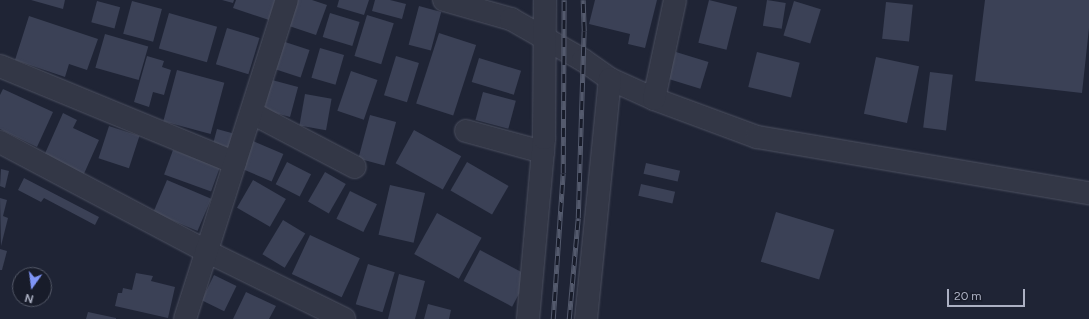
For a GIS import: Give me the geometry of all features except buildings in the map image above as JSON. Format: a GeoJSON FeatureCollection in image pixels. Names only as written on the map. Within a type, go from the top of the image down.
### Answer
{"type":"FeatureCollection","features":[{"type":"Feature","properties":{"kind":"street"},"geometry":{"type":"LineString","coordinates":[[185,319],[287,0]]}},
{"type":"Feature","properties":{"kind":"street"},"geometry":{"type":"LineString","coordinates":[[444,0],[511,19],[583,60],[610,79],[654,99],[757,137],[1089,193]]}},
{"type":"Feature","properties":{"kind":"street"},"geometry":{"type":"LineString","coordinates":[[528,319],[543,152],[546,40],[545,0]]}},
{"type":"Feature","properties":{"kind":"street"},"geometry":{"type":"LineString","coordinates":[[654,99],[676,0]]}},
{"type":"Feature","properties":{"kind":"street"},"geometry":{"type":"LineString","coordinates":[[0,66],[235,163]]}},
{"type":"Feature","properties":{"kind":"street"},"geometry":{"type":"LineString","coordinates":[[586,319],[610,79]]}},
{"type":"Feature","properties":{"kind":"street"},"geometry":{"type":"LineString","coordinates":[[252,113],[355,167]]}},
{"type":"Feature","properties":{"kind":"street"},"geometry":{"type":"LineString","coordinates":[[466,131],[543,152]]}},
{"type":"Feature","properties":{"kind":"street"},"geometry":{"type":"LineString","coordinates":[[0,142],[206,251],[344,319]]}},
{"type":"Feature","properties":{"kind":"railway"},"geometry":{"type":"LineString","coordinates":[[553,319],[563,173],[564,0]]}},
{"type":"Feature","properties":{"kind":"railway"},"geometry":{"type":"LineString","coordinates":[[569,319],[578,218],[584,31],[583,0]]}}]}
